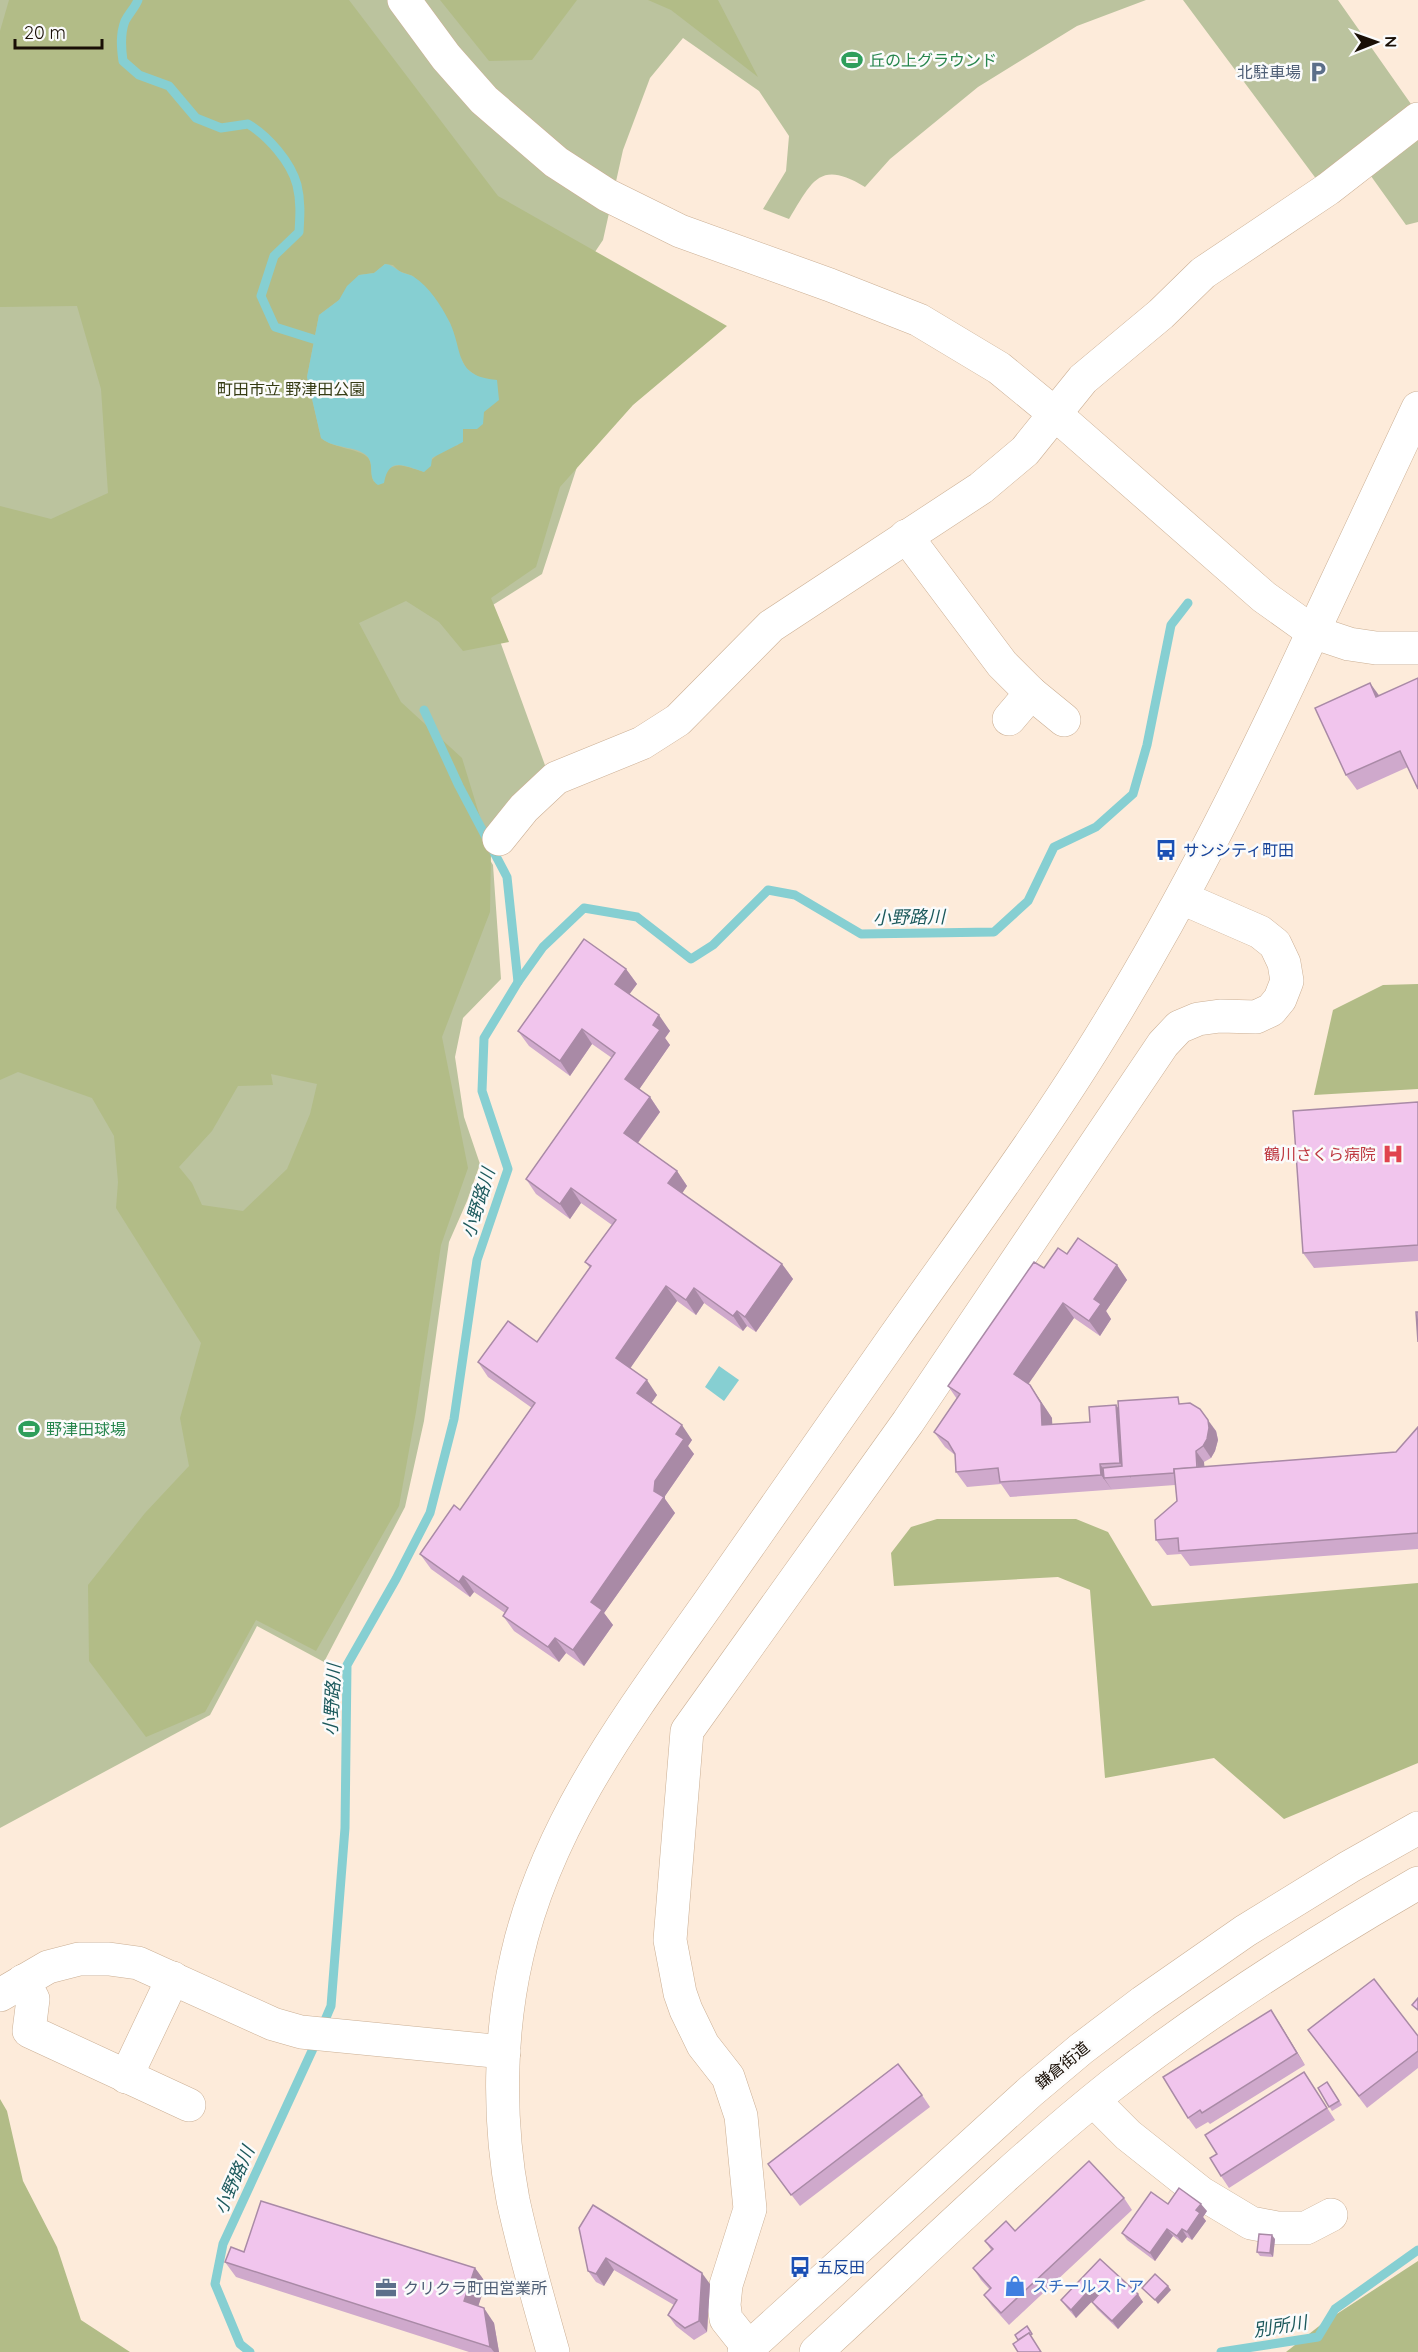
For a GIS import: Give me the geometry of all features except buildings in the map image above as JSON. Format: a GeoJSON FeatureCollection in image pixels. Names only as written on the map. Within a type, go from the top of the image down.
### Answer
{"type":"FeatureCollection","features":[{"type":"Feature","properties":{"kind":"street"},"geometry":{"type":"LineString","coordinates":[[404,0],[446,57],[484,100],[556,162],[606,195],[680,231],[919,320],[999,368],[1055,414],[1247,583],[1313,632],[1376,648],[1418,648]]}},
{"type":"Feature","properties":{"kind":"street"},"geometry":{"type":"LineString","coordinates":[[499,839],[524,808],[556,778],[642,743],[678,720],[771,627],[981,488],[1024,451],[1083,379],[1161,314],[1203,273],[1328,189],[1418,119]]}},
{"type":"Feature","properties":{"kind":"street"},"geometry":{"type":"LineString","coordinates":[[553,2352],[513,2198],[507,2155],[504,2104],[507,2008],[517,1954],[532,1902],[551,1851],[575,1801],[638,1703],[1030,1143],[1106,1028],[1182,898],[1245,776],[1418,408]]}},
{"type":"Feature","properties":{"kind":"street"},"geometry":{"type":"LineString","coordinates":[[906,536],[1002,664],[1031,693],[1064,720]]}},
{"type":"Feature","properties":{"kind":"street"},"geometry":{"type":"LineString","coordinates":[[1010,719],[1031,693]]}},
{"type":"Feature","properties":{"kind":"street"},"geometry":{"type":"LineString","coordinates":[[746,2350],[726,2319],[724,2305],[726,2285],[750,2209],[741,2116],[728,2078],[703,2045],[686,2010],[680,1993],[670,1940],[687,1731],[908,1422],[1163,1044],[1179,1027],[1198,1018],[1256,1017],[1271,1010],[1280,999],[1287,981],[1284,963],[1275,944],[1260,932],[1182,898]]}},
{"type":"Feature","properties":{"kind":"street","name":"鎌倉街道"},"geometry":{"type":"LineString","coordinates":[[746,2350],[1030,2091],[1081,2049],[1143,2002],[1245,1931],[1418,1828]]}},
{"type":"Feature","properties":{"kind":"street"},"geometry":{"type":"LineString","coordinates":[[816,2352],[990,2191],[1094,2101],[1173,2040],[1271,1972],[1418,1883]]}},
{"type":"Feature","properties":{"kind":"street"},"geometry":{"type":"LineString","coordinates":[[11,1988],[48,1967],[79,1959],[109,1959],[138,1963],[273,2024],[301,2032],[504,2052]]}},
{"type":"Feature","properties":{"kind":"street"},"geometry":{"type":"LineString","coordinates":[[126,2077],[173,1978]]}},
{"type":"Feature","properties":{"kind":"street"},"geometry":{"type":"LineString","coordinates":[[11,1988],[33,1999],[29,2031],[189,2105]]}},
{"type":"Feature","properties":{"kind":"street"},"geometry":{"type":"LineString","coordinates":[[1094,2101],[1128,2135],[1201,2193],[1251,2223],[1277,2228],[1306,2228],[1331,2215]]}},
{"type":"Feature","properties":{"kind":"green space","name":"町田市立 野津田公園"},"geometry":{"type":"Polygon","coordinates":[[[0,0],[1146,0],[1077,26],[978,87],[890,159],[865,187],[837,175],[827,175],[818,179],[804,194],[789,219],[763,209],[786,171],[789,136],[759,91],[683,38],[650,78],[623,150],[603,240],[566,295],[608,372],[542,574],[488,608],[546,768],[479,842],[493,865],[501,979],[463,1018],[455,1057],[464,1117],[480,1164],[449,1242],[424,1421],[405,1507],[324,1662],[257,1626],[210,1715],[0,1828],[0,0]]]}},
{"type":"Feature","properties":{"kind":"green space","name":"町田市立 野津田公園"},"geometry":{"type":"Polygon","coordinates":[[[9,0],[349,0],[498,196],[727,326],[633,405],[560,487],[536,567],[491,598],[509,642],[463,651],[439,622],[406,601],[359,623],[401,702],[462,758],[491,853],[490,912],[442,1037],[468,1168],[441,1245],[416,1412],[399,1506],[316,1651],[256,1620],[205,1712],[146,1737],[89,1661],[88,1585],[145,1513],[189,1466],[180,1418],[201,1343],[116,1208],[118,1182],[114,1136],[92,1098],[18,1072],[0,1080],[0,506],[51,519],[108,493],[101,389],[77,306],[0,307],[0,31],[9,0]],[[385,264],[374,273],[359,275],[339,300],[319,315],[307,377],[321,438],[333,445],[366,456],[370,462],[374,482],[387,470],[396,466],[424,472],[437,455],[458,445],[479,378],[466,368],[458,352],[450,323],[413,276],[399,271],[393,265],[385,264]],[[271,1074],[273,1085],[238,1086],[212,1131],[179,1167],[192,1183],[202,1205],[243,1211],[287,1169],[310,1114],[317,1084],[271,1074]]]}},
{"type":"Feature","properties":{"kind":"green space"},"geometry":{"type":"Polygon","coordinates":[[[440,0],[577,0],[532,60],[489,61],[440,0]]]}},
{"type":"Feature","properties":{"kind":"green space"},"geometry":{"type":"Polygon","coordinates":[[[648,0],[718,0],[758,77],[671,10],[648,0]]]}},
{"type":"Feature","properties":{"kind":"green space"},"geometry":{"type":"Polygon","coordinates":[[[1183,0],[1338,0],[1418,114],[1418,222],[1406,225],[1353,151],[1317,180],[1183,0]]]}},
{"type":"Feature","properties":{"kind":"green space"},"geometry":{"type":"Polygon","coordinates":[[[1418,984],[1418,1089],[1314,1095],[1333,1010],[1383,985],[1418,984]]]}},
{"type":"Feature","properties":{"kind":"green space"},"geometry":{"type":"Polygon","coordinates":[[[937,1519],[1076,1519],[1108,1532],[1152,1606],[1418,1583],[1418,1763],[1284,1819],[1214,1758],[1105,1778],[1090,1590],[1058,1577],[894,1586],[891,1553],[911,1527],[937,1519]]]}},
{"type":"Feature","properties":{"kind":"green space"},"geometry":{"type":"Polygon","coordinates":[[[0,2099],[7,2111],[23,2181],[57,2247],[81,2320],[130,2352],[0,2352],[0,2099]]]}},
{"type":"Feature","properties":{"kind":"green space"},"geometry":{"type":"Polygon","coordinates":[[[1418,2261],[1418,2352],[1286,2352],[1323,2323],[1418,2261]]]}},
{"type":"Feature","properties":{"kind":"water"},"geometry":{"type":"Polygon","coordinates":[[[385,264],[412,276],[430,291],[449,321],[466,367],[483,378],[497,380],[499,400],[484,412],[483,424],[477,429],[463,429],[463,442],[432,458],[431,466],[424,472],[404,466],[394,466],[386,475],[384,483],[378,485],[372,478],[370,462],[366,455],[357,450],[326,442],[321,438],[307,377],[319,315],[339,300],[347,286],[359,275],[374,273],[385,264]]]}},
{"type":"Feature","properties":{"kind":"water"},"geometry":{"type":"Polygon","coordinates":[[[719,1366],[739,1380],[724,1401],[705,1387],[719,1366]]]}},
{"type":"Feature","properties":{"kind":"waterway"},"geometry":{"type":"LineString","coordinates":[[138,0],[123,26],[121,41],[123,61],[139,75],[169,86],[196,118],[221,128],[248,124],[256,129],[271,143],[290,167],[299,197],[299,232],[274,256],[261,296],[275,327],[313,339]]}},
{"type":"Feature","properties":{"kind":"waterway","name":"小野路川"},"geometry":{"type":"LineString","coordinates":[[322,2027],[331,2006],[345,1828],[347,1665],[430,1513],[454,1419],[477,1260],[508,1169],[482,1091],[484,1038],[518,982],[543,947],[584,908],[637,917],[691,959],[713,945],[768,890],[795,895],[861,934],[994,932],[1028,901],[1054,847],[1096,827],[1133,794],[1147,745],[1171,625],[1188,603]]}},
{"type":"Feature","properties":{"kind":"waterway"},"geometry":{"type":"LineString","coordinates":[[424,710],[459,786],[507,877],[518,982]]}},
{"type":"Feature","properties":{"kind":"waterway","name":"小野路川"},"geometry":{"type":"LineString","coordinates":[[250,2352],[240,2344],[215,2284],[223,2244],[317,2040]]}},
{"type":"Feature","properties":{"kind":"waterway","name":"別所川"},"geometry":{"type":"LineString","coordinates":[[1221,2352],[1318,2337],[1335,2309],[1418,2250]]}},
{"type":"Feature","properties":{"kind":"place","name":"丘の上グラウンド"},"geometry":{"type":"Point","coordinates":[852,60]}},
{"type":"Feature","properties":{"kind":"place","name":"北駐車場"},"geometry":{"type":"Point","coordinates":[1318,72]}},
{"type":"Feature","properties":{"kind":"place","name":"サンシティ町田"},"geometry":{"type":"Point","coordinates":[1166,850]}},
{"type":"Feature","properties":{"kind":"place","name":"鶴川さくら病院"},"geometry":{"type":"Point","coordinates":[1393,1154]}},
{"type":"Feature","properties":{"kind":"place","name":"野津田球場"},"geometry":{"type":"Point","coordinates":[29,1429]}},
{"type":"Feature","properties":{"kind":"place","name":"五反田"},"geometry":{"type":"Point","coordinates":[800,2267]}},
{"type":"Feature","properties":{"kind":"place","name":"スチールストア"},"geometry":{"type":"Point","coordinates":[1015,2286]}},
{"type":"Feature","properties":{"kind":"place","name":"クリクラ町田営業所"},"geometry":{"type":"Point","coordinates":[386,2288]}}]}
